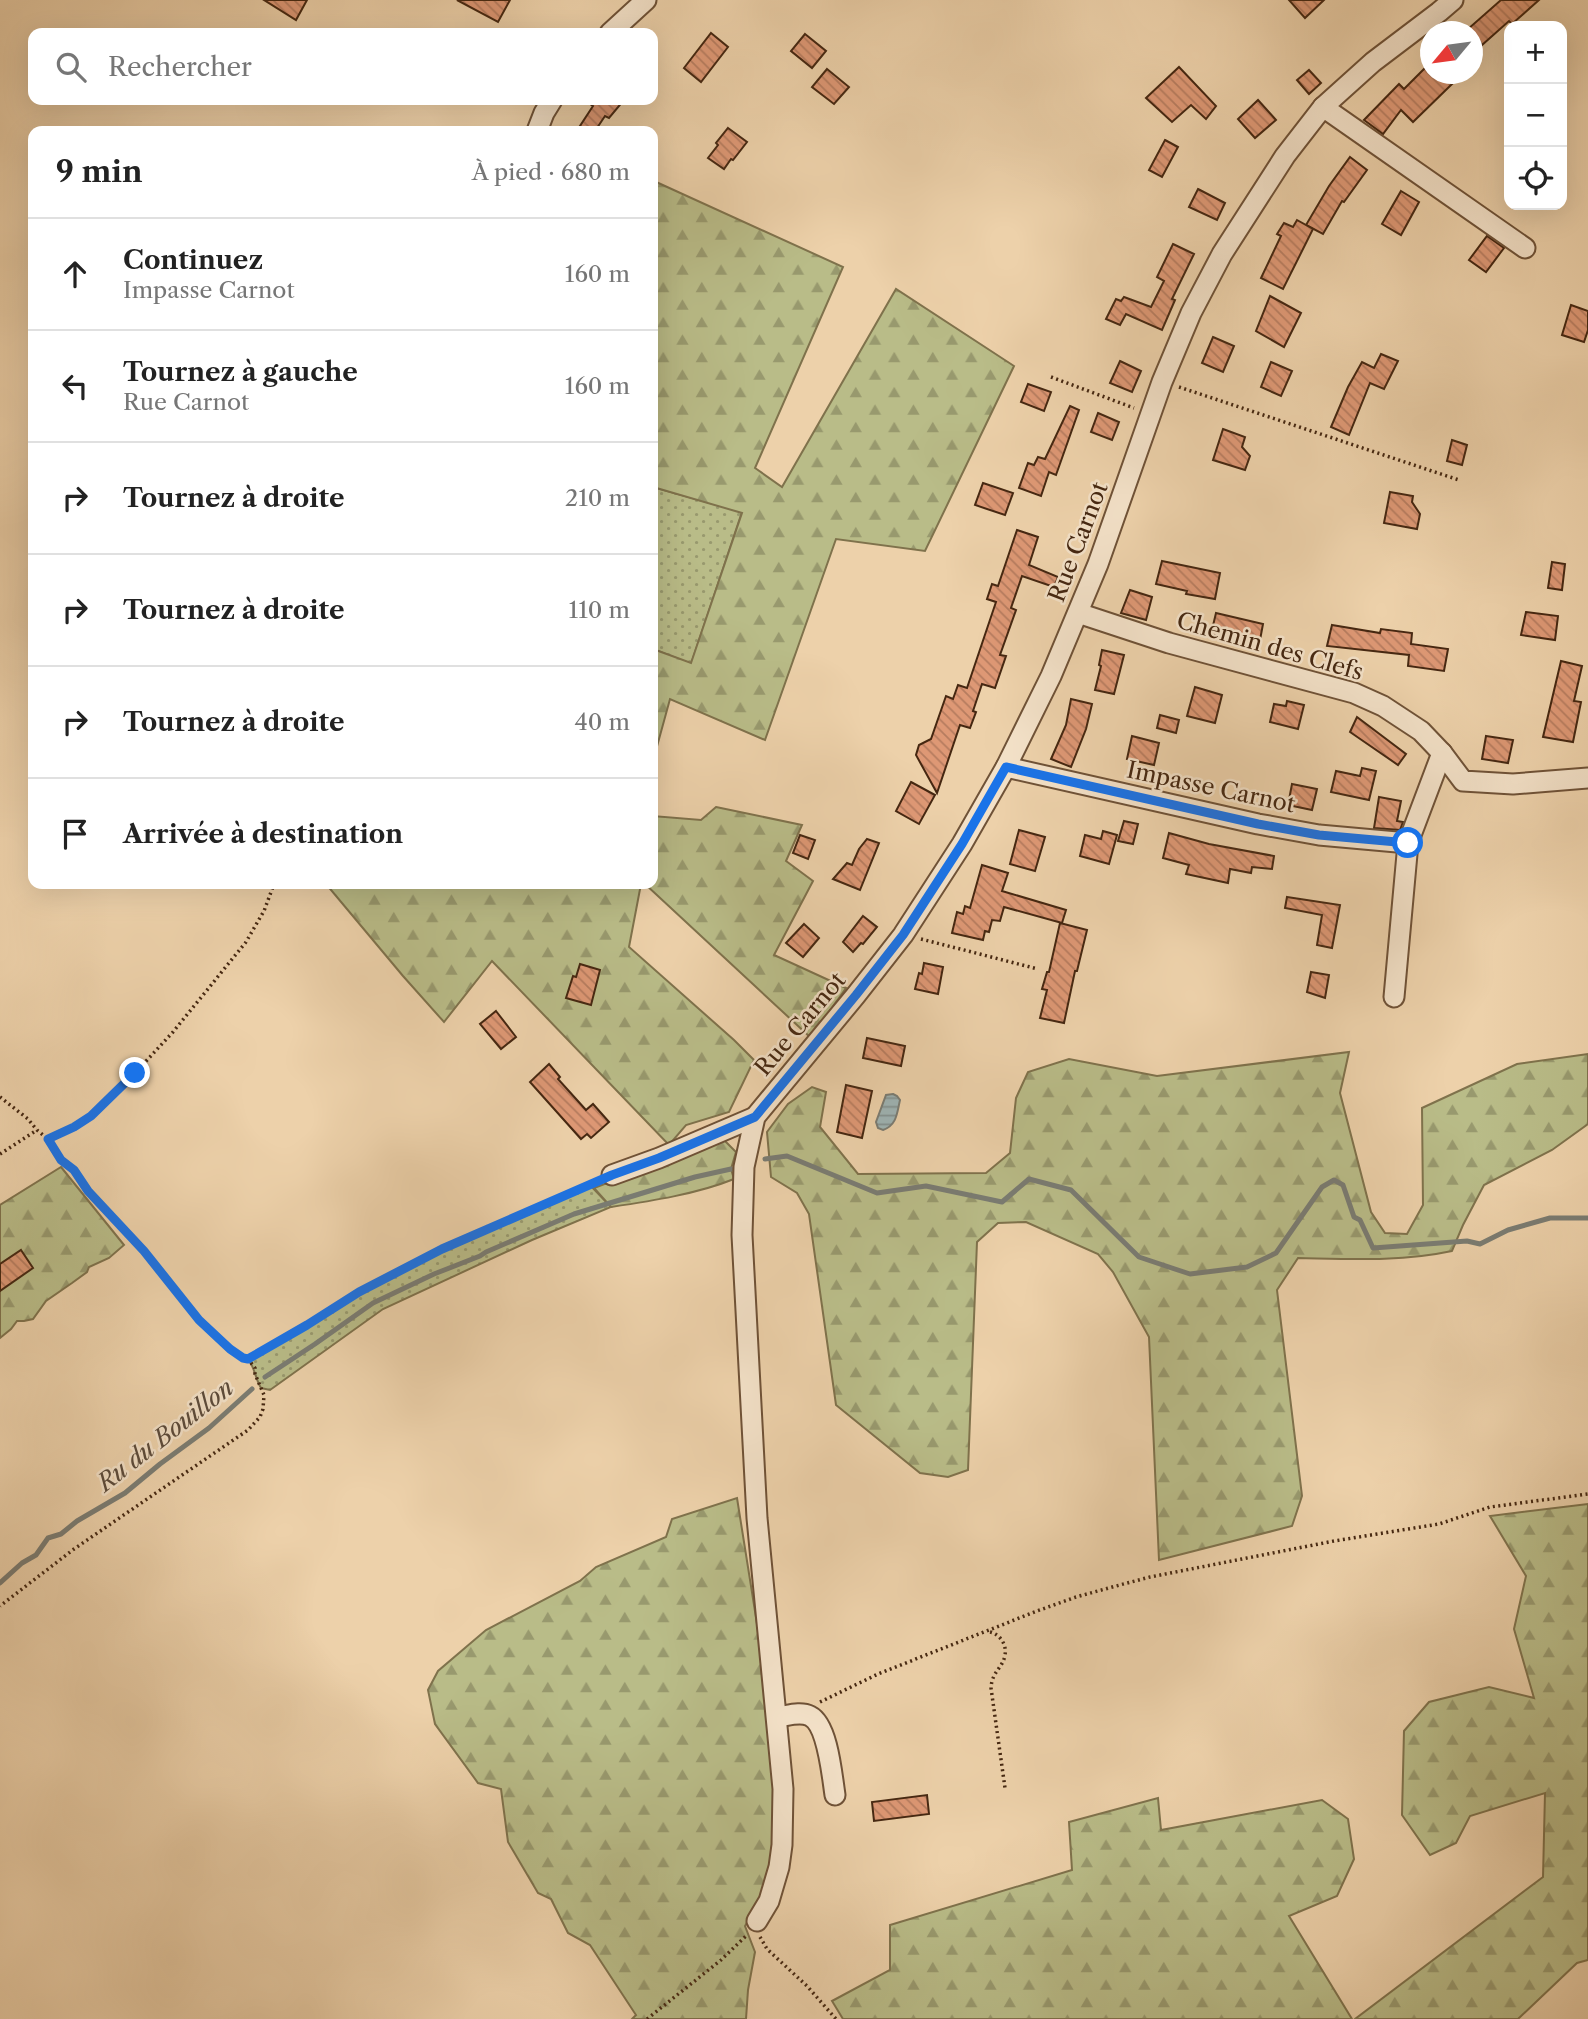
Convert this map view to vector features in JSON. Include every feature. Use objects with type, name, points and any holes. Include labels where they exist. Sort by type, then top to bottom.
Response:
[{"type":"street","points":[[615,28],[646,0]]},
{"type":"street","name":"Rue Carnot","points":[[755,1117],[903,935],[962,844],[1006,767],[1051,676],[1098,564],[1162,382],[1191,313],[1222,254],[1285,156],[1323,107],[1373,62],[1452,0]]},
{"type":"street","points":[[539,126],[549,105]]},
{"type":"street","points":[[1323,107],[1525,248]]},
{"type":"street","name":"Chemin des Clefs","points":[[1077,613],[1169,643],[1354,693],[1383,706],[1420,731],[1442,753],[1463,781],[1513,783],[1588,778]]},
{"type":"street","points":[[1394,997],[1408,843],[1442,753]]},
{"type":"street","name":"Impasse Carnot","points":[[1006,767],[1258,824],[1319,835],[1408,843]]},
{"type":"street","points":[[612,1175],[755,1117]]},
{"type":"street","points":[[755,1117],[744,1167],[741,1235],[757,1518],[783,1780],[782,1845],[774,1887],[758,1922]]},
{"type":"street","points":[[777,1717],[800,1714],[813,1718],[821,1728],[835,1795]]},
{"type":"path","points":[[1051,377],[1152,414]]},
{"type":"path","points":[[1162,382],[1459,480]]},
{"type":"path","points":[[48,1139],[91,1116],[124,1085],[190,1013],[246,943],[264,911],[272,889]]},
{"type":"path","points":[[903,935],[1038,969]]},
{"type":"path","points":[[0,1097],[48,1139],[61,1160],[74,1170],[88,1191],[144,1251],[199,1320],[230,1349],[248,1359],[255,1368],[264,1395],[260,1417],[248,1430],[74,1549],[0,1606]]},
{"type":"path","points":[[0,1154],[37,1130]]},
{"type":"path","points":[[248,1359],[359,1292],[442,1249],[612,1175]]},
{"type":"path","points":[[800,1714],[867,1679],[1076,1597],[1150,1577],[1334,1541],[1439,1524],[1490,1507],[1588,1494]]},
{"type":"path","points":[[988,1632],[996,1633],[1000,1637],[1005,1653],[991,1679],[1005,1788]]},
{"type":"path","points":[[647,2019],[721,1959],[758,1922]]},
{"type":"path","points":[[758,1922],[758,1932],[767,1949],[807,1986],[836,2019]]},
{"type":"green space","points":[[658,183],[843,267],[755,468],[782,487],[896,289],[1014,366],[925,551],[836,539],[765,740],[670,699],[658,743],[658,651],[691,663],[742,513],[658,488]]},
{"type":"green space","points":[[658,488],[742,512],[691,664],[658,651]]},
{"type":"green space","points":[[716,807],[802,825],[786,861],[813,881],[774,955],[846,988],[811,1038],[650,889],[658,889],[658,816],[701,820]]},
{"type":"green space","points":[[330,889],[640,889],[629,947],[754,1060],[729,1112],[686,1125],[669,1145],[492,961],[444,1022]]},
{"type":"green space","points":[[1349,1052],[1340,1093],[1371,1212],[1385,1233],[1407,1234],[1423,1205],[1422,1108],[1517,1064],[1588,1054],[1588,1124],[1552,1150],[1484,1185],[1452,1251],[1394,1258],[1298,1258],[1277,1290],[1302,1496],[1292,1526],[1159,1560],[1149,1337],[1113,1272],[1098,1254],[1026,1222],[998,1223],[977,1242],[968,1470],[948,1477],[920,1473],[836,1405],[809,1214],[797,1193],[771,1177],[767,1132],[788,1104],[812,1087],[826,1092],[820,1127],[858,1174],[986,1173],[1010,1153],[1016,1098],[1028,1072],[1069,1059],[1157,1076]]},
{"type":"green space","points":[[723,1139],[736,1152],[731,1169],[734,1179],[689,1193],[611,1207],[594,1188]]},
{"type":"green space","points":[[61,1167],[124,1245],[109,1258],[89,1267],[87,1272],[46,1301],[33,1319],[17,1321],[0,1338],[0,1205]]},
{"type":"green space","points":[[589,1184],[611,1207],[532,1240],[383,1309],[270,1390],[261,1388],[248,1359],[413,1263]]},
{"type":"green space","points":[[737,1498],[768,1693],[778,1837],[766,1889],[745,1926],[755,1952],[746,2019],[632,2019],[636,2015],[590,1945],[568,1933],[551,1899],[538,1893],[508,1842],[501,1789],[478,1783],[435,1724],[428,1690],[438,1671],[486,1630],[580,1581],[596,1567],[666,1537],[672,1519]]},
{"type":"green space","points":[[1588,1504],[1588,1960],[1577,1963],[1518,2019],[1355,2019],[1543,1877],[1545,1793],[1470,1816],[1456,1843],[1430,1855],[1402,1815],[1404,1731],[1429,1702],[1489,1687],[1534,1698],[1514,1629],[1526,1576],[1490,1516]]},
{"type":"green space","points":[[1158,1798],[1161,1830],[1322,1800],[1348,1819],[1354,1859],[1337,1896],[1289,1916],[1352,2019],[843,2019],[832,2001],[890,1970],[890,1925],[1072,1870],[1069,1822]]},
{"type":"shaded area","points":[[893,1094],[900,1100],[897,1114],[894,1122],[883,1130],[878,1128],[876,1122],[886,1095]]},
{"type":"building","points":[[264,0],[307,0],[296,20]]},
{"type":"building","points":[[457,0],[510,0],[498,22]]},
{"type":"building","points":[[1289,0],[1324,0],[1305,18]]},
{"type":"building","points":[[1501,0],[1539,0],[1515,21],[1504,21],[1504,25],[1483,44],[1483,21],[1477,21]]},
{"type":"building","points":[[711,33],[728,47],[701,82],[684,68]]},
{"type":"building","points":[[805,34],[826,51],[812,68],[791,51]]},
{"type":"building","points":[[1179,67],[1216,106],[1206,119],[1191,105],[1172,122],[1146,98]]},
{"type":"building","points":[[827,69],[849,87],[834,104],[812,87]]},
{"type":"building","points":[[1309,70],[1321,83],[1309,94],[1297,80]]},
{"type":"building","points":[[1420,73],[1420,84],[1452,84],[1413,122],[1401,110],[1383,134],[1364,120],[1399,84],[1404,89]]},
{"type":"building","points":[[1258,100],[1276,120],[1255,138],[1238,119]]},
{"type":"building","points":[[620,105],[609,118],[605,116],[598,126],[580,126],[593,106]]},
{"type":"building","points":[[728,128],[747,142],[724,169],[708,158]]},
{"type":"building","points":[[1165,140],[1178,147],[1162,177],[1149,170]]},
{"type":"building","points":[[1350,157],[1367,170],[1344,202],[1342,201],[1323,234],[1306,225]]},
{"type":"building","points":[[1198,189],[1225,203],[1217,220],[1189,207]]},
{"type":"building","points":[[1401,191],[1419,202],[1401,235],[1382,224]]},
{"type":"building","points":[[1297,220],[1313,229],[1283,289],[1261,278],[1281,236],[1277,234],[1284,223],[1293,227]]},
{"type":"building","points":[[1487,236],[1504,248],[1486,272],[1469,260]]},
{"type":"building","points":[[1173,244],[1194,254],[1172,299],[1175,300],[1162,330],[1126,314],[1120,325],[1106,319],[1116,299],[1121,301],[1124,297],[1151,307],[1164,281],[1157,277]]},
{"type":"building","points":[[1270,296],[1301,313],[1284,347],[1256,331]]},
{"type":"building","points":[[1571,305],[1588,311],[1588,330],[1584,342],[1562,335]]},
{"type":"building","points":[[1213,337],[1234,346],[1223,372],[1202,363]]},
{"type":"building","points":[[1381,354],[1398,361],[1384,389],[1370,383],[1349,435],[1331,427],[1362,362],[1374,368]]},
{"type":"building","points":[[1120,361],[1141,371],[1132,392],[1110,383]]},
{"type":"building","points":[[1271,362],[1292,371],[1281,396],[1261,387]]},
{"type":"building","points":[[1028,384],[1051,392],[1044,411],[1021,402]]},
{"type":"building","points":[[1070,406],[1079,410],[1056,475],[1049,472],[1041,496],[1019,488],[1028,463],[1034,465],[1038,457],[1045,459]]},
{"type":"building","points":[[1098,413],[1119,422],[1112,440],[1091,432]]},
{"type":"building","points":[[1223,429],[1245,437],[1242,447],[1250,456],[1245,470],[1213,460]]},
{"type":"building","points":[[1452,440],[1467,445],[1462,465],[1447,461]]},
{"type":"building","points":[[983,483],[1013,493],[1005,515],[975,505]]},
{"type":"building","points":[[1390,492],[1413,496],[1412,502],[1420,514],[1417,529],[1384,523]]},
{"type":"building","points":[[1017,530],[1038,537],[1029,565],[1058,577],[1054,587],[1022,576],[1011,608],[1016,610],[1000,655],[1006,656],[995,688],[982,684],[970,728],[960,725],[937,793],[916,755],[919,745],[931,739],[946,696],[953,699],[958,685],[967,688],[996,602],[987,599],[992,584],[998,586]]},
{"type":"building","points":[[1162,561],[1220,573],[1215,599],[1186,594],[1187,591],[1156,584]]},
{"type":"building","points":[[1552,562],[1565,564],[1562,590],[1548,588]]},
{"type":"building","points":[[1130,590],[1152,597],[1146,620],[1121,613]]},
{"type":"building","points":[[1526,612],[1558,616],[1555,640],[1521,635]]},
{"type":"building","points":[[1216,613],[1263,624],[1260,640],[1247,637],[1246,643],[1211,634]]},
{"type":"building","points":[[1332,625],[1380,633],[1381,629],[1412,633],[1411,644],[1448,649],[1444,671],[1408,666],[1409,655],[1327,646]]},
{"type":"building","points":[[1102,650],[1124,655],[1114,694],[1095,690]]},
{"type":"building","points":[[1561,661],[1582,666],[1574,701],[1581,702],[1573,742],[1543,737]]},
{"type":"building","points":[[1195,687],[1222,695],[1215,723],[1187,716]]},
{"type":"building","points":[[1071,699],[1092,704],[1086,729],[1071,767],[1051,759],[1066,725]]},
{"type":"building","points":[[1287,701],[1304,705],[1298,729],[1270,722],[1274,704],[1286,706]]},
{"type":"building","points":[[1160,715],[1179,720],[1176,733],[1157,728]]},
{"type":"building","points":[[1357,717],[1406,754],[1398,765],[1350,732]]},
{"type":"building","points":[[1132,736],[1159,743],[1154,765],[1127,759]]},
{"type":"building","points":[[1486,736],[1513,740],[1508,763],[1482,759]]},
{"type":"building","points":[[1362,768],[1376,771],[1369,800],[1331,792],[1336,771],[1360,776]]},
{"type":"building","points":[[911,782],[935,795],[919,824],[896,811]]},
{"type":"building","points":[[1292,784],[1317,789],[1312,810],[1288,805]]},
{"type":"building","points":[[1379,797],[1401,801],[1397,821],[1403,822],[1400,830],[1374,828]]},
{"type":"building","points":[[1124,821],[1138,824],[1133,844],[1118,841]]},
{"type":"building","points":[[1019,830],[1045,837],[1035,871],[1010,864]]},
{"type":"building","points":[[1103,831],[1117,835],[1109,864],[1080,856],[1085,835],[1101,839]]},
{"type":"building","points":[[1169,833],[1209,844],[1274,856],[1272,869],[1252,867],[1251,873],[1230,869],[1228,883],[1186,874],[1189,865],[1163,858]]},
{"type":"building","points":[[800,835],[815,840],[808,859],[793,853]]},
{"type":"building","points":[[867,839],[879,843],[860,890],[833,879],[847,863],[852,865]]},
{"type":"building","points":[[982,865],[1008,873],[1002,891],[1066,910],[1062,923],[1004,907],[1000,921],[992,920],[989,932],[985,931],[983,940],[952,933],[957,912],[963,914],[965,906],[970,908]]},
{"type":"building","points":[[1287,897],[1340,905],[1332,948],[1317,945],[1322,915],[1285,908]]},
{"type":"building","points":[[863,916],[877,927],[853,952],[843,942]]},
{"type":"building","points":[[1060,923],[1087,930],[1064,1023],[1040,1018],[1047,990],[1042,989],[1049,972]]},
{"type":"building","points":[[804,924],[819,938],[803,957],[786,943]]},
{"type":"building","points":[[924,963],[943,967],[938,994],[915,989]]},
{"type":"building","points":[[580,964],[600,970],[591,1005],[566,998]]},
{"type":"building","points":[[1311,972],[1329,975],[1325,998],[1307,992]]},
{"type":"building","points":[[496,1011],[516,1037],[501,1049],[480,1024]]},
{"type":"building","points":[[867,1038],[905,1046],[901,1066],[863,1058]]},
{"type":"building","points":[[549,1064],[560,1077],[558,1079],[586,1110],[593,1104],[609,1122],[591,1138],[587,1134],[581,1139],[530,1082]]},
{"type":"building","points":[[846,1085],[872,1091],[862,1138],[837,1132]]},
{"type":"building","points":[[21,1250],[33,1268],[0,1291],[0,1264]]},
{"type":"building","points":[[927,1795],[929,1814],[874,1821],[872,1802]]},
{"type":"waterway","name":"Ru du Bouillon","points":[[765,1159],[787,1156],[877,1193],[926,1186],[1002,1202],[1029,1179],[1071,1190],[1139,1257],[1190,1274],[1247,1267],[1276,1253],[1322,1187],[1334,1180],[1343,1185],[1354,1217],[1360,1220],[1373,1248],[1467,1241],[1480,1244],[1508,1230],[1550,1218],[1588,1218]]},
{"type":"waterway","name":"Ru du Bouillon","points":[[265,1377],[373,1303],[434,1274],[574,1214],[695,1177],[731,1169]]},
{"type":"waterway","name":"Ru du Bouillon","points":[[0,1583],[22,1563],[36,1555],[48,1538],[61,1534],[77,1521],[125,1493],[209,1428],[252,1389]]},
{"type":"route","points":[[135,1073],[91,1116],[48,1139],[61,1160],[74,1170],[88,1191],[144,1251],[199,1320],[230,1349],[248,1359],[359,1292],[442,1249],[612,1175],[755,1117],[903,935],[962,844],[1006,767],[1258,824],[1319,835],[1408,843]]}]
